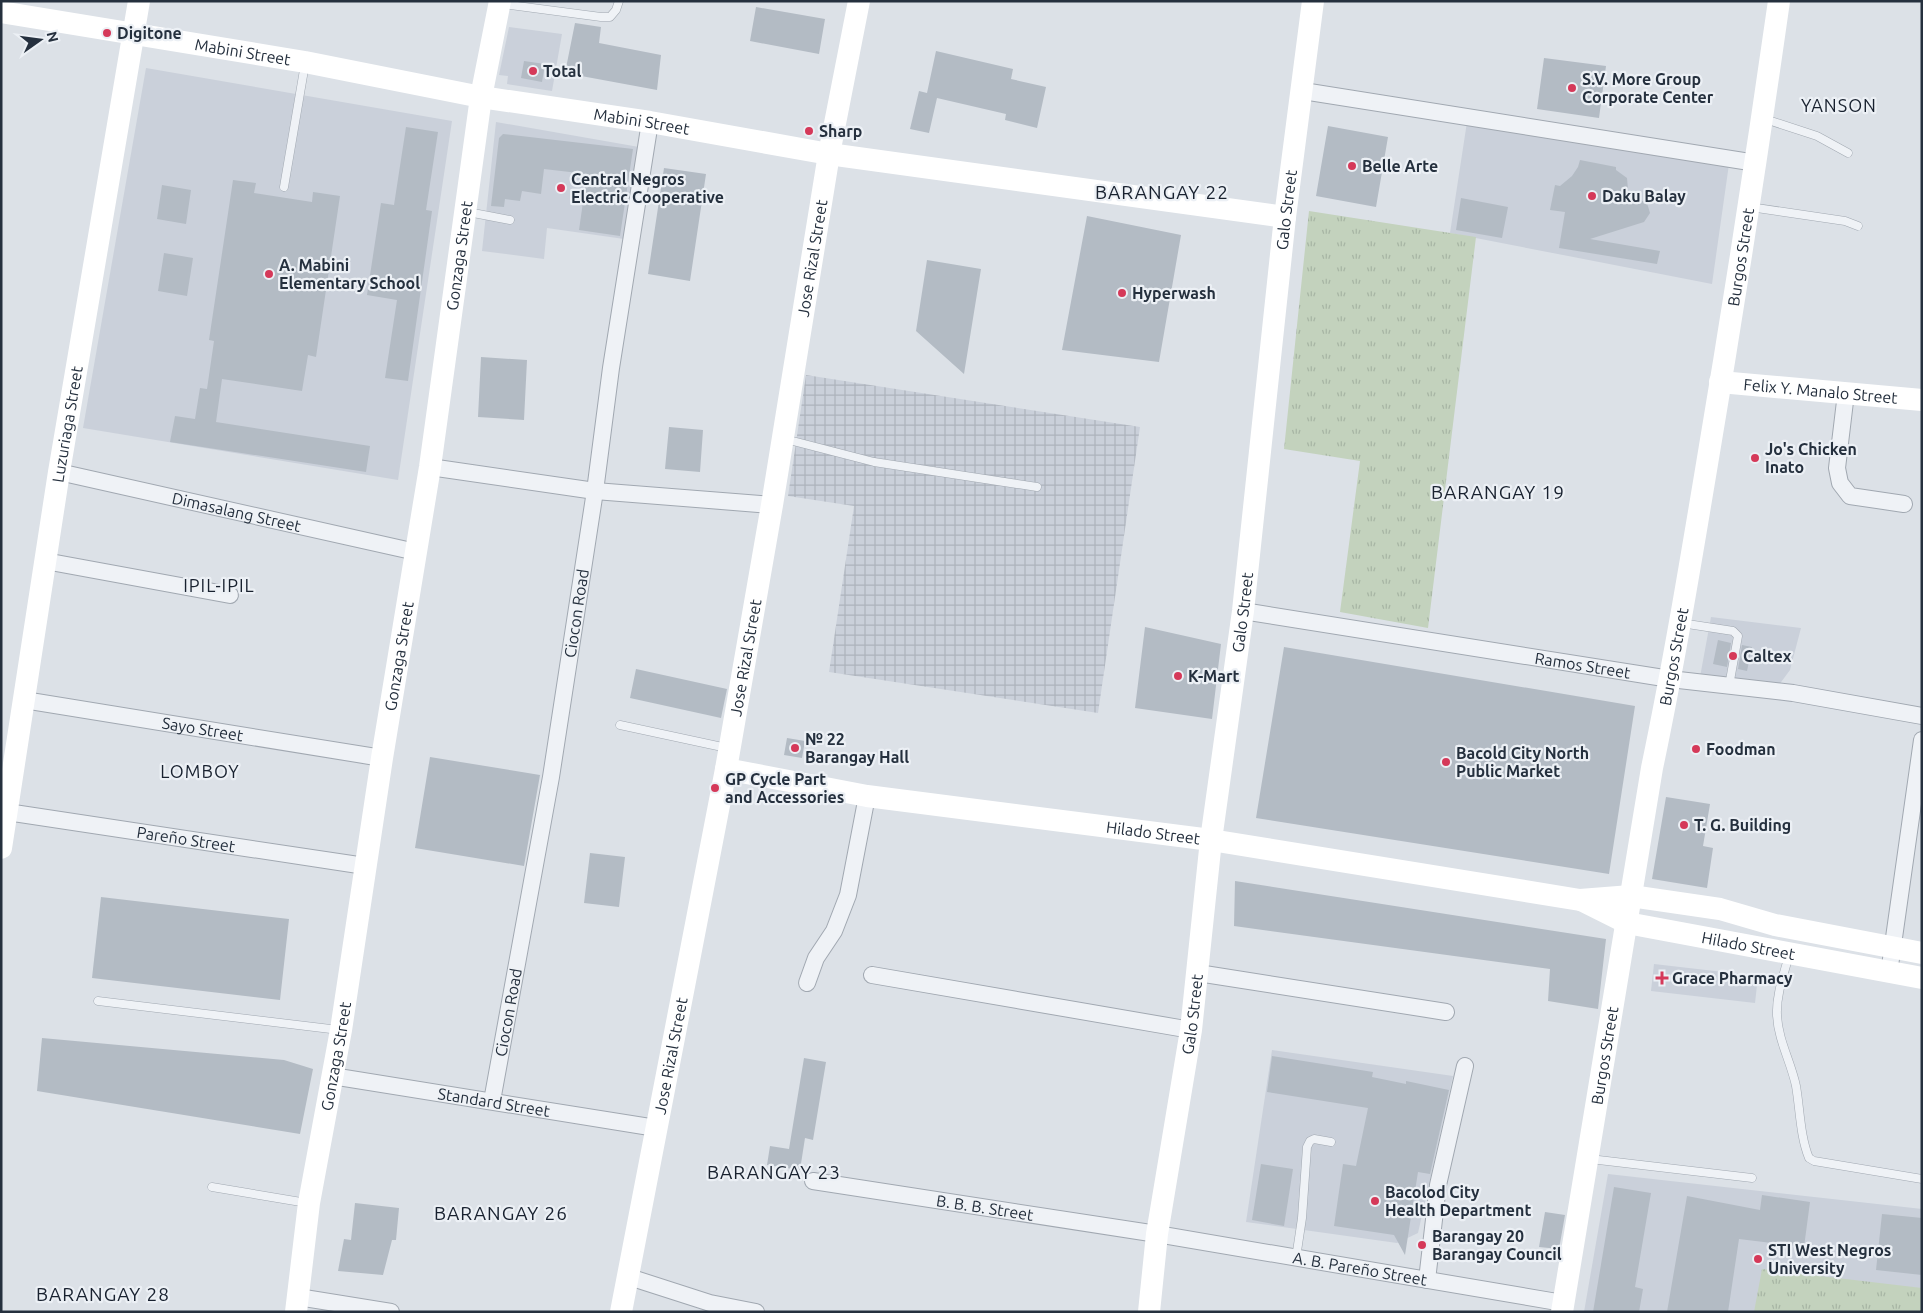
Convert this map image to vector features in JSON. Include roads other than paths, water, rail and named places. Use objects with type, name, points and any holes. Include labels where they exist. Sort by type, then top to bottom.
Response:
[{"type":"street","name":"Luzuriaga Street","points":[[1,848],[7,812],[8,756],[24,700],[59,472],[139,1]]},
{"type":"street","name":"Jose Rizal Street","points":[[621,1312],[727,759],[772,505],[829,154],[859,1]]},
{"type":"street","name":"Galo Street","points":[[1148,1312],[1157,1234],[1191,1030],[1211,840],[1243,611],[1285,217],[1303,91],[1313,1]]},
{"type":"street","name":"Burgos Street","points":[[1562,1308],[1720,382],[1763,119],[1779,1]]},
{"type":"street","name":"Gonzaga Street","points":[[297,1304],[309,1203],[341,1030],[382,758],[430,467],[481,97],[500,2]]},
{"type":"street","name":"Mabini Street","points":[[1,12],[305,62],[481,97],[650,122],[829,154],[1285,217]]},
{"type":"street","points":[[1303,91],[1756,163]]},
{"type":"street","name":"Ciocon Road","points":[[492,1101],[551,777],[595,491],[611,368],[650,122]]},
{"type":"street","name":"Felix Y. Manalo Street","points":[[1720,382],[1922,400]]},
{"type":"street","points":[[1846,393],[1837,468],[1840,483],[1850,496],[1904,504]]},
{"type":"street","points":[[430,467],[595,491],[772,505]]},
{"type":"street","name":"Dimasalang Street","points":[[59,472],[416,552]]},
{"type":"street","points":[[45,561],[230,595]]},
{"type":"street","name":"Ramos Street","points":[[1243,611],[1670,679],[1793,693],[1922,716]]},
{"type":"street","name":"Sayo Street","points":[[24,700],[382,758]]},
{"type":"street","points":[[1889,973],[1922,740]]},
{"type":"street","name":"Hilado Street","points":[[727,759],[867,796],[1211,840],[1580,900],[1631,896],[1720,909],[1775,925],[1922,952]]},
{"type":"street","points":[[807,983],[816,958],[834,931],[848,895],[867,796]]},
{"type":"street","name":"Pareño Street","points":[[7,812],[365,866]]},
{"type":"street","name":"Hilado Street","points":[[1580,900],[1627,923],[1922,978]]},
{"type":"street","points":[[1775,925],[1780,951]]},
{"type":"street","points":[[1198,973],[1446,1012]]},
{"type":"street","points":[[872,975],[1191,1030]]},
{"type":"street","points":[[1428,1280],[1438,1185],[1465,1066]]},
{"type":"street","name":"Standard Street","points":[[332,1076],[656,1128]]},
{"type":"street","name":"B. B. B. Street","points":[[813,1181],[1157,1234]]},
{"type":"street","name":"A. B. Pareño Street","points":[[1157,1234],[1428,1280],[1562,1308]]},
{"type":"street","points":[[629,1276],[710,1303],[756,1312]]},
{"type":"street","points":[[297,1304],[391,1312]]},
{"type":"lane","points":[[500,2],[601,17],[610,16],[616,10],[619,1]]},
{"type":"lane","points":[[284,187],[305,62]]},
{"type":"lane","points":[[1763,119],[1817,136],[1848,153]]},
{"type":"lane","points":[[1748,207],[1845,221],[1858,226]]},
{"type":"lane","points":[[466,212],[510,220]]},
{"type":"lane","points":[[783,438],[874,462],[1037,487]]},
{"type":"lane","points":[[1679,623],[1733,631],[1738,636],[1729,686]]},
{"type":"lane","points":[[620,725],[727,759]]},
{"type":"lane","points":[[1780,951],[1777,1016],[1780,1035],[1790,1060],[1796,1085],[1809,1158],[1814,1161],[1922,1179]]},
{"type":"lane","points":[[98,1001],[341,1030]]},
{"type":"lane","points":[[1296,1258],[1302,1218],[1307,1147],[1310,1141],[1314,1139],[1330,1142]]},
{"type":"lane","points":[[1587,1159],[1752,1178]]},
{"type":"lane","points":[[212,1187],[309,1203]]},
{"type":"place","name":"Digitone","points":[[107,33]]},
{"type":"place","name":"Total","points":[[533,71]]},
{"type":"place","name":"S.V. More Group Corporate Center","points":[[1572,88]]},
{"type":"place","name":"Sharp","points":[[809,131]]},
{"type":"place","name":"Belle Arte","points":[[1352,166]]},
{"type":"place","name":"Central Negros Electric Cooperative","points":[[561,188]]},
{"type":"place","name":"Daku Balay","points":[[1592,196]]},
{"type":"place","name":"A. Mabini Elementary School","points":[[269,274]]},
{"type":"place","name":"Hyperwash","points":[[1122,293]]},
{"type":"place","name":"Jo's Chicken Inato","points":[[1755,458]]},
{"type":"place","name":"Caltex","points":[[1733,656]]},
{"type":"place","name":"K-Mart","points":[[1178,676]]},
{"type":"place","name":"№ 22 Barangay Hall","points":[[795,748]]},
{"type":"place","name":"Foodman","points":[[1696,749]]},
{"type":"place","name":"Bacold City North Public Market","points":[[1446,762]]},
{"type":"place","name":"GP Cycle Part and Accessories","points":[[715,788]]},
{"type":"place","name":"T. G. Building","points":[[1684,825]]},
{"type":"place","name":"Grace Pharmacy","points":[[1662,978]]},
{"type":"place","name":"Bacolod City Health Department","points":[[1375,1201]]},
{"type":"place","name":"Barangay 20 Barangay Council","points":[[1422,1245]]},
{"type":"place","name":"STI West Negros University","points":[[1758,1259]]},
{"type":"district","name":"YANSON","points":[[1839,105]]},
{"type":"district","name":"BARANGAY 22","points":[[1162,192]]},
{"type":"district","name":"BARANGAY 19","points":[[1498,492]]},
{"type":"district","name":"IPIL-IPIL","points":[[219,585]]},
{"type":"district","name":"LOMBOY","points":[[200,771]]},
{"type":"district","name":"BARANGAY 23","points":[[774,1172]]},
{"type":"district","name":"BARANGAY 26","points":[[501,1213]]},
{"type":"district","name":"BARANGAY 28","points":[[103,1294]]}]
